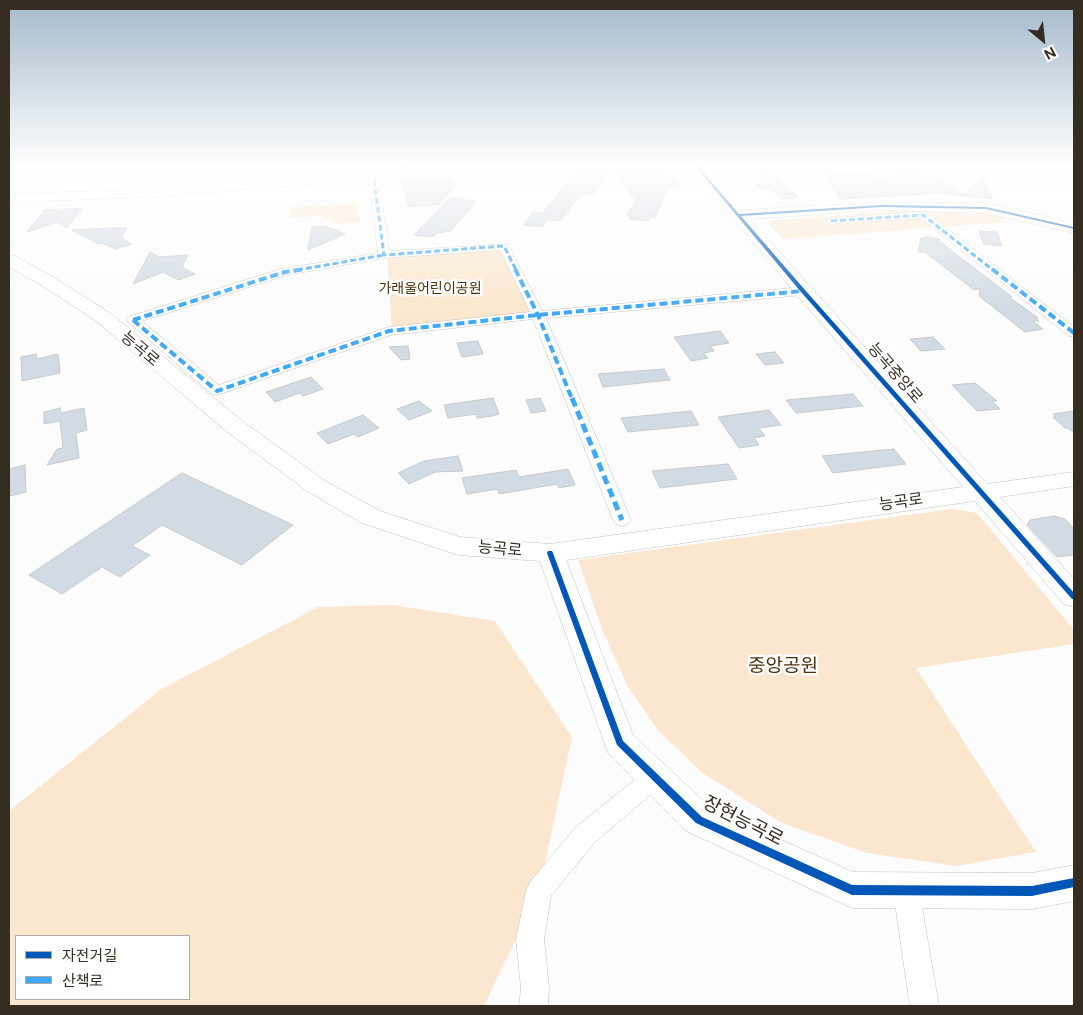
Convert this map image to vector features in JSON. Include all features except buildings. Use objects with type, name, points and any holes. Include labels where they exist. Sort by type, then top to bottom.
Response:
[{"type":"street","points":[[378,213],[384,255]]},
{"type":"street","points":[[738,215],[764,213]]},
{"type":"street","points":[[1010,213],[1074,228]]},
{"type":"street","name":"능곡중앙로","points":[[738,215],[1074,598]]},
{"type":"street","points":[[831,221],[923,215],[1074,333]]},
{"type":"street","points":[[622,520],[538,315],[504,246],[384,255],[285,272],[133,320],[217,391],[389,331],[538,315],[803,291]]},
{"type":"street","name":"능곡로","points":[[9,260],[47,281],[102,317],[233,425],[316,486],[363,512],[458,546],[550,553],[1074,479]]},
{"type":"street","name":"장현능곡로","points":[[550,553],[620,743],[698,820],[852,890],[1032,891],[1074,883]]},
{"type":"street","points":[[533,1006],[535,988],[530,940],[539,891],[585,834],[655,777]]},
{"type":"street","points":[[906,890],[925,1006]]},
{"type":"green space","points":[[289,213],[359,213],[360,222],[339,224],[321,216],[289,218]]},
{"type":"green space","points":[[861,213],[983,213],[1002,216],[1007,222],[784,239],[768,224],[774,220]]},
{"type":"green space","name":"가래울어린이공원","points":[[504,247],[534,313],[392,329],[387,257]]},
{"type":"green space","name":"중앙공원","points":[[952,509],[977,513],[1074,630],[1074,644],[916,668],[1036,852],[956,866],[867,853],[782,823],[701,772],[657,729],[628,687],[602,629],[578,560]]},
{"type":"green space","points":[[393,605],[495,621],[572,737],[539,891],[484,1006],[9,1006],[9,811],[160,690],[318,607]]},
{"type":"marked path","points":[[378,213],[384,255],[504,246],[538,315],[622,520]]},
{"type":"marked path","points":[[831,221],[923,215],[1074,333]]},
{"type":"marked path","points":[[133,320],[285,272],[384,255]]},
{"type":"marked path","points":[[133,320],[217,391],[389,331],[538,315],[803,291]]},
{"type":"cycle path","points":[[737,213],[1074,597]]},
{"type":"cycle path","points":[[738,215],[764,213]]},
{"type":"cycle path","points":[[1010,213],[1074,228]]},
{"type":"cycle path","points":[[550,553],[620,743],[699,820],[852,890],[1032,891],[1074,883]]}]
